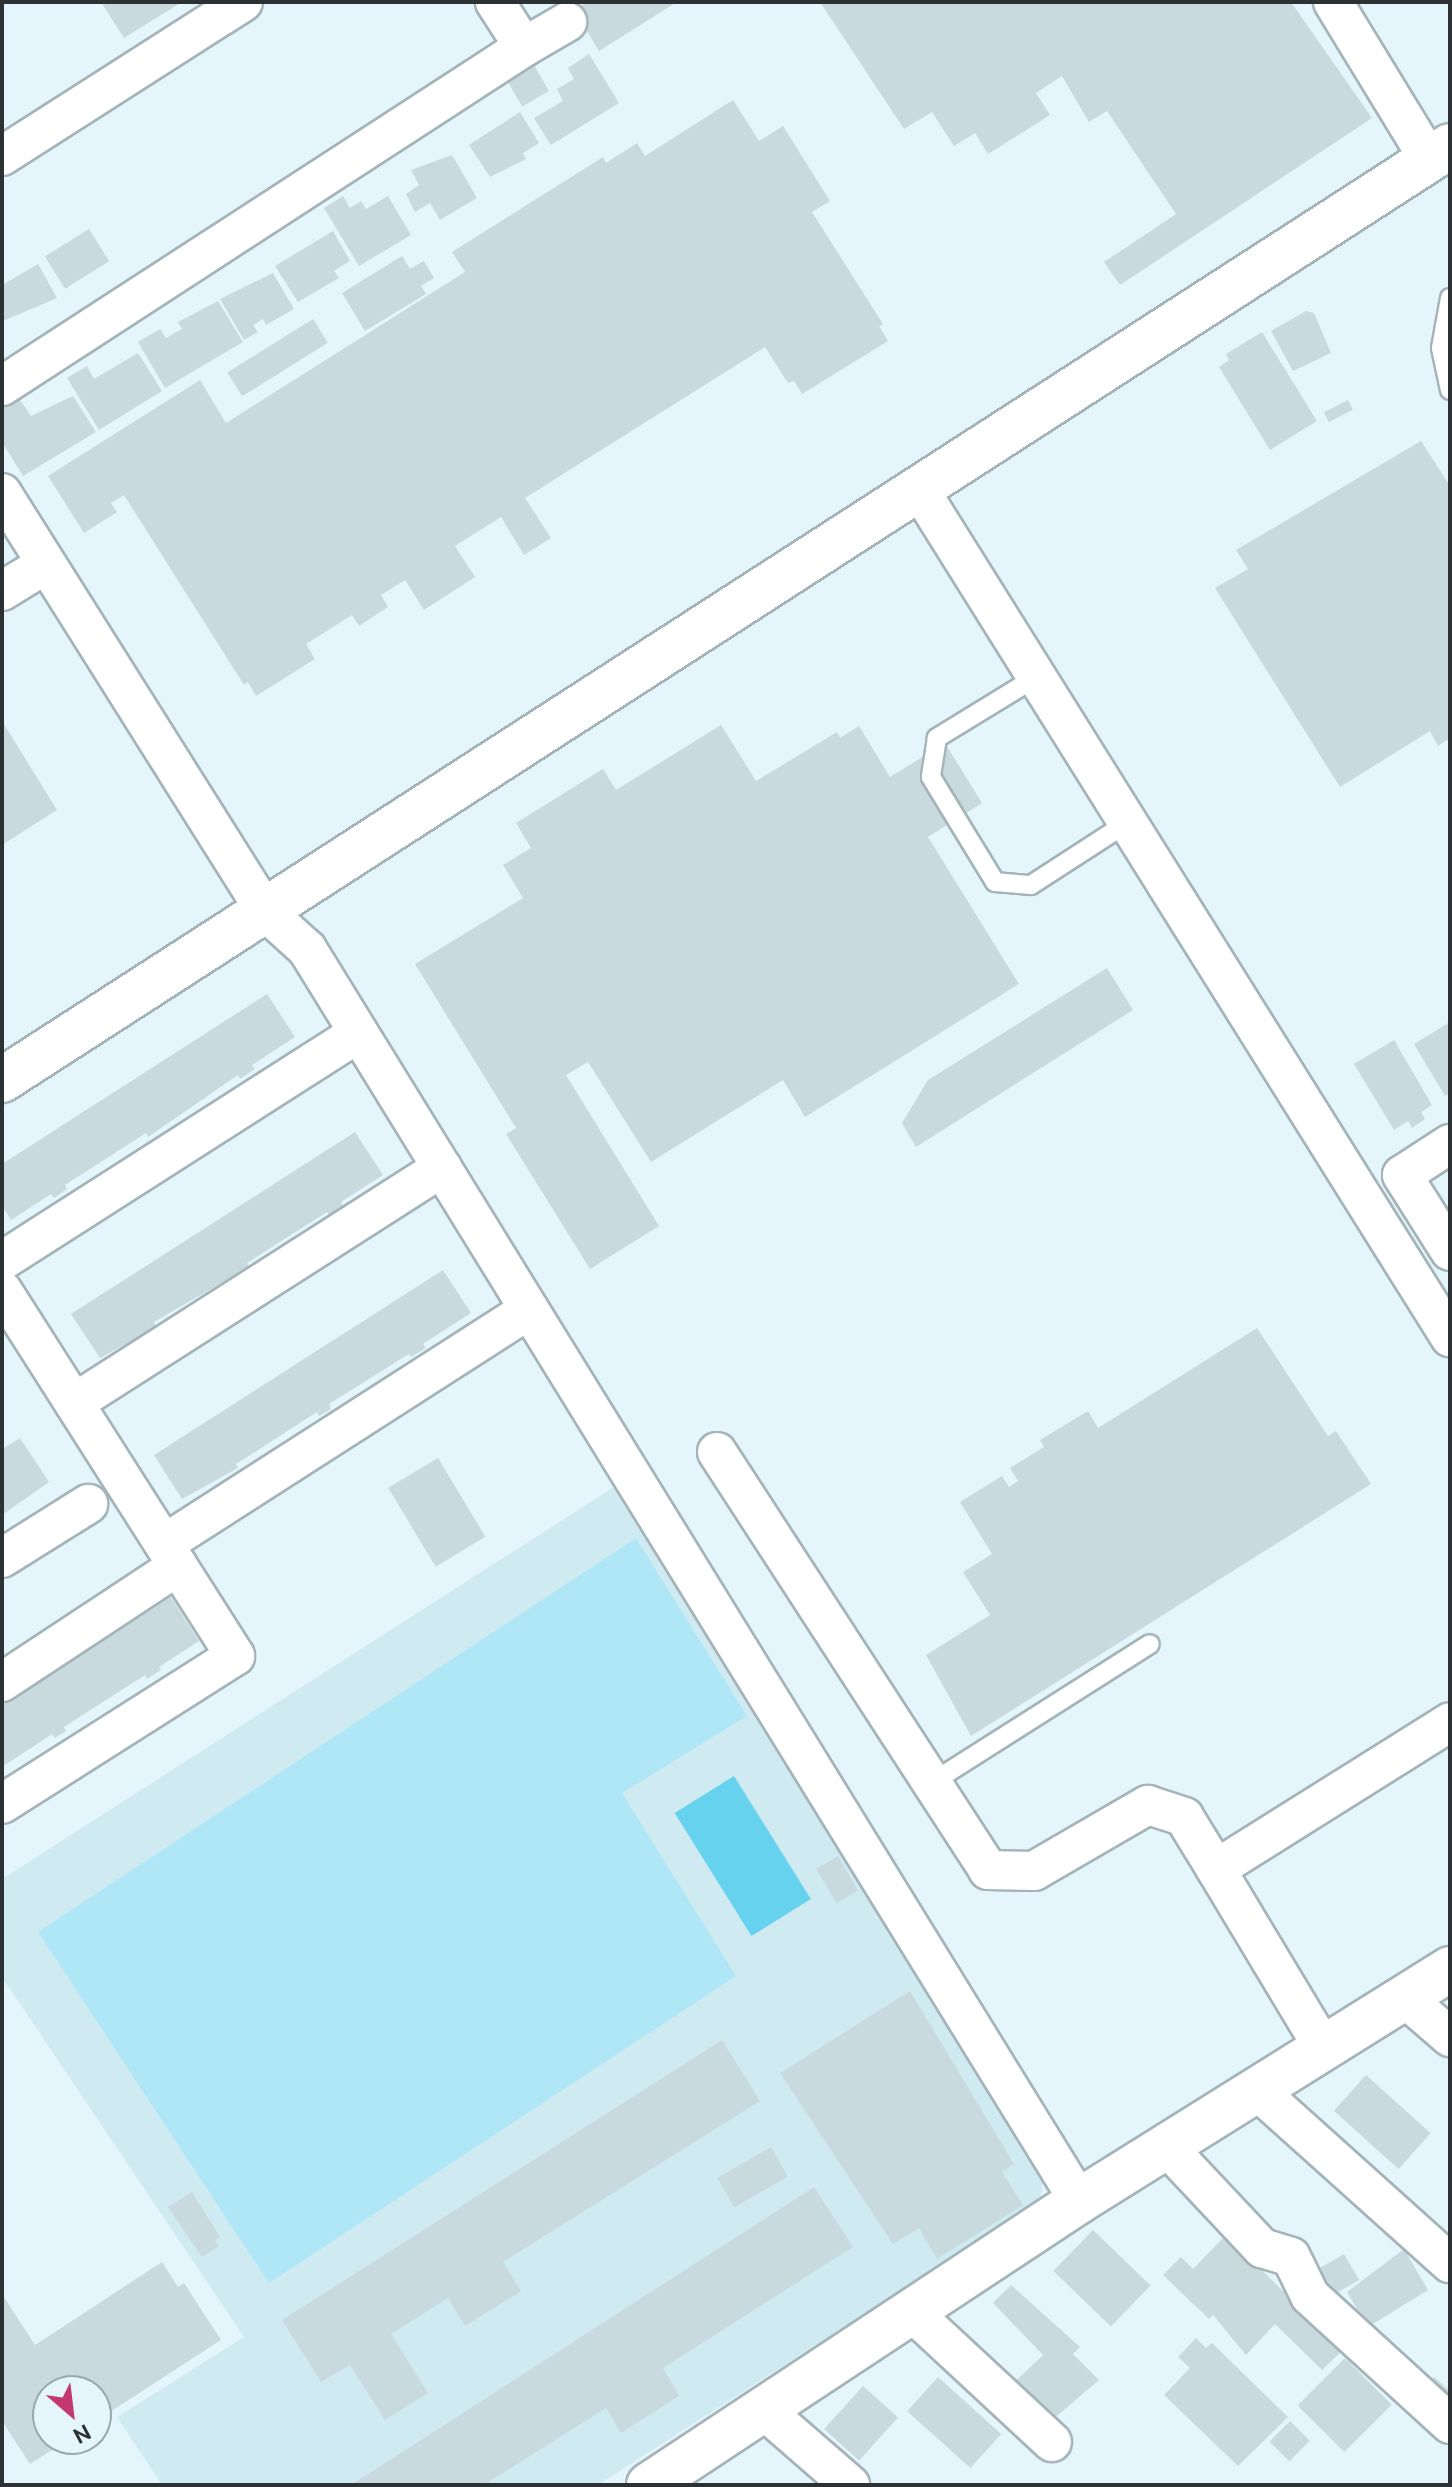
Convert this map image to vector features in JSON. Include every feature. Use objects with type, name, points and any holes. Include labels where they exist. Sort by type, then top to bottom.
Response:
[{"type":"street","points":[[495,2],[524,47]]},
{"type":"street","points":[[2,1080],[1440,152],[1333,2]]},
{"type":"street","points":[[2,156],[238,4]]},
{"type":"street","points":[[2,386],[567,22]]},
{"type":"street","points":[[919,489],[1130,821],[1450,1337]]},
{"type":"street","points":[[2,493],[266,912],[307,949],[1079,2201]]},
{"type":"street","points":[[2,591],[46,564]]},
{"type":"street","points":[[2,1261],[358,1033]]},
{"type":"street","points":[[1450,1144],[1402,1175],[1450,1251]]},
{"type":"street","points":[[74,1403],[442,1168]]},
{"type":"street","points":[[2,1290],[235,1656],[2,1804]]},
{"type":"street","points":[[2,1682],[171,1555],[529,1310]]},
{"type":"street","points":[[717,1452],[988,1870],[1034,1871],[1148,1805],[1184,1817],[1324,2049]]},
{"type":"street","points":[[2,1558],[88,1504]]},
{"type":"street","points":[[1216,1869],[1450,1722]]},
{"type":"street","points":[[649,2485],[1079,2201],[1450,1969]]},
{"type":"street","points":[[1405,1998],[1450,2037]]},
{"type":"street","points":[[1258,2091],[1450,2263]]},
{"type":"street","points":[[1167,2147],[1262,2248],[1291,2257],[1310,2296],[1450,2424]]},
{"type":"street","points":[[912,2312],[1052,2442]]},
{"type":"street","points":[[765,2411],[850,2485]]},
{"type":"lane","points":[[1450,298],[1441,348],[1450,390]]},
{"type":"lane","points":[[1038,676],[937,738],[931,777],[995,882],[1031,885],[1130,821]]},
{"type":"lane","points":[[931,1783],[1150,1644]]},
{"type":"shaded area","points":[[614,1487],[1044,2175],[1040,2201],[598,2485],[162,2485],[117,2417],[244,2337],[2,1977],[2,1879]]},
{"type":"shaded area","points":[[636,1538],[747,1716],[622,1793],[736,1976],[269,2283],[38,1932]]},
{"type":"water","points":[[734,1776],[811,1899],[751,1936],[675,1813]]},
{"type":"building","points":[[101,2],[182,2],[124,38]]},
{"type":"building","points":[[587,2],[677,2],[599,51],[574,10]]},
{"type":"building","points":[[820,2],[1291,2],[1372,118],[1120,285],[1104,262],[1176,214],[1107,111],[1089,122],[1062,76],[1036,93],[1050,115],[988,154],[975,133],[954,146],[932,112],[904,129]]},
{"type":"building","points":[[589,54],[619,103],[551,145],[534,118],[563,101],[557,89],[574,79],[568,68]]},
{"type":"building","points":[[534,65],[549,91],[522,106],[507,80]]},
{"type":"building","points":[[733,100],[759,141],[783,126],[830,201],[812,212],[883,324],[879,326],[888,341],[802,394],[794,381],[788,383],[765,347],[525,498],[551,538],[524,555],[501,517],[455,546],[475,577],[424,610],[405,580],[381,595],[388,607],[359,626],[352,615],[306,644],[315,659],[256,696],[248,682],[244,685],[124,495],[111,503],[117,512],[84,533],[48,476],[200,380],[226,423],[465,272],[452,252],[603,157],[606,163],[637,143],[645,156]]},
{"type":"building","points":[[520,112],[539,143],[523,153],[526,159],[490,177],[469,145]]},
{"type":"building","points":[[452,155],[477,198],[440,220],[430,203],[415,212],[406,194],[419,185],[411,170]]},
{"type":"building","points":[[343,196],[350,208],[361,201],[366,209],[388,196],[411,235],[359,266],[324,208]]},
{"type":"building","points":[[89,229],[109,261],[65,289],[45,257]]},
{"type":"building","points":[[333,231],[350,261],[334,271],[339,278],[298,302],[275,266]]},
{"type":"building","points":[[402,256],[410,269],[424,261],[434,278],[421,286],[426,294],[365,331],[342,293]]},
{"type":"building","points":[[38,264],[57,298],[3,321],[2,285]]},
{"type":"building","points":[[273,273],[294,309],[266,325],[263,319],[253,325],[258,332],[244,340],[220,299]]},
{"type":"building","points":[[218,301],[243,342],[165,388],[138,342],[160,329],[166,338],[182,329],[178,322]]},
{"type":"building","points":[[1306,311],[1314,313],[1331,353],[1293,371],[1271,331]]},
{"type":"building","points":[[313,319],[328,343],[242,396],[227,373]]},
{"type":"building","points":[[1262,332],[1317,421],[1270,450],[1219,367],[1229,360],[1226,354]]},
{"type":"building","points":[[138,353],[162,391],[99,430],[67,378],[87,366],[94,379]]},
{"type":"building","points":[[73,396],[96,432],[23,476],[2,442],[3,406],[18,397],[31,416]]},
{"type":"building","points":[[1348,400],[1353,410],[1329,422],[1324,412]]},
{"type":"building","points":[[1421,441],[1450,486],[1450,738],[1438,746],[1430,731],[1340,787],[1215,588],[1248,569],[1236,550]]},
{"type":"building","points":[[2,721],[57,810],[2,845]]},
{"type":"building","points":[[721,725],[756,781],[837,732],[840,738],[859,726],[890,777],[945,743],[982,803],[928,837],[1019,984],[805,1117],[783,1080],[651,1162],[588,1062],[566,1075],[659,1226],[590,1269],[506,1134],[516,1128],[415,964],[523,898],[503,865],[531,848],[516,823],[603,769],[616,790]]},
{"type":"building","points":[[1107,968],[1133,1010],[916,1147],[902,1123],[928,1080]]},
{"type":"building","points":[[267,994],[295,1037],[252,1065],[255,1069],[240,1079],[238,1075],[148,1137],[146,1133],[65,1185],[67,1189],[54,1198],[51,1194],[11,1220],[2,1206],[2,1164]]},
{"type":"building","points":[[1450,1022],[1450,1093],[1445,1096],[1414,1044]]},
{"type":"building","points":[[1394,1040],[1432,1105],[1421,1112],[1425,1119],[1412,1128],[1408,1121],[1394,1130],[1354,1064]]},
{"type":"building","points":[[355,1132],[383,1175],[341,1202],[344,1207],[329,1216],[327,1212],[247,1263],[249,1267],[154,1322],[157,1327],[100,1358],[71,1314]]},
{"type":"building","points":[[443,1270],[471,1313],[423,1344],[426,1348],[411,1357],[409,1354],[329,1404],[331,1409],[319,1416],[317,1412],[236,1464],[238,1468],[182,1499],[154,1455]]},
{"type":"building","points":[[1257,1328],[1328,1436],[1336,1431],[1371,1484],[971,1736],[926,1655],[990,1615],[963,1572],[992,1554],[960,1502],[1002,1476],[1009,1487],[1018,1481],[1010,1468],[1044,1447],[1040,1440],[1088,1411],[1098,1428]]},
{"type":"building","points":[[20,1438],[49,1482],[2,1515],[2,1449]]},
{"type":"building","points":[[438,1458],[485,1537],[436,1567],[388,1488]]},
{"type":"building","points":[[171,1597],[199,1641],[159,1667],[161,1670],[147,1679],[145,1675],[64,1727],[66,1731],[55,1738],[52,1734],[2,1767],[2,1705]]},
{"type":"building","points":[[838,1856],[858,1891],[836,1903],[816,1869]]},
{"type":"building","points":[[910,1991],[1014,2164],[1002,2172],[1023,2205],[937,2259],[919,2228],[893,2244],[780,2073]]},
{"type":"building","points":[[722,2040],[760,2101],[503,2262],[521,2291],[465,2326],[448,2298],[391,2334],[428,2393],[385,2420],[350,2365],[321,2382],[282,2320]]},
{"type":"building","points":[[1366,2075],[1431,2133],[1399,2169],[1334,2111]]},
{"type":"building","points":[[771,2147],[788,2176],[734,2207],[717,2178]]},
{"type":"building","points":[[814,2187],[853,2247],[663,2368],[679,2396],[621,2433],[606,2408],[484,2485],[351,2485]]},
{"type":"building","points":[[192,2192],[220,2237],[215,2240],[219,2246],[202,2257],[168,2207]]},
{"type":"building","points":[[1093,2230],[1151,2286],[1111,2327],[1053,2271]]},
{"type":"building","points":[[1226,2235],[1343,2350],[1322,2370],[1275,2324],[1246,2355],[1213,2315],[1209,2319],[1163,2275],[1181,2257],[1193,2269]]},
{"type":"building","points":[[1404,2249],[1428,2290],[1368,2327],[1347,2292]]},
{"type":"building","points":[[1344,2254],[1359,2280],[1328,2298],[1313,2272]]},
{"type":"building","points":[[162,2262],[178,2287],[184,2283],[221,2340],[112,2411],[112,2375],[32,2375],[32,2455],[44,2455],[30,2464],[2,2421],[2,2294],[35,2345]]},
{"type":"building","points":[[1011,2285],[1080,2347],[1073,2354],[1099,2380],[1045,2426],[1008,2388],[1043,2355],[993,2303]]},
{"type":"building","points":[[1196,2338],[1206,2348],[1212,2343],[1288,2417],[1238,2466],[1164,2395],[1190,2368],[1178,2357]]},
{"type":"building","points":[[1345,2358],[1392,2405],[1344,2452],[1298,2405]]},
{"type":"building","points":[[938,2377],[1001,2434],[970,2468],[907,2411]]},
{"type":"building","points":[[1434,2377],[1450,2391],[1450,2410],[1425,2388]]},
{"type":"building","points":[[863,2386],[898,2417],[859,2461],[824,2429]]},
{"type":"building","points":[[1290,2421],[1310,2441],[1289,2461],[1269,2442]]}]
